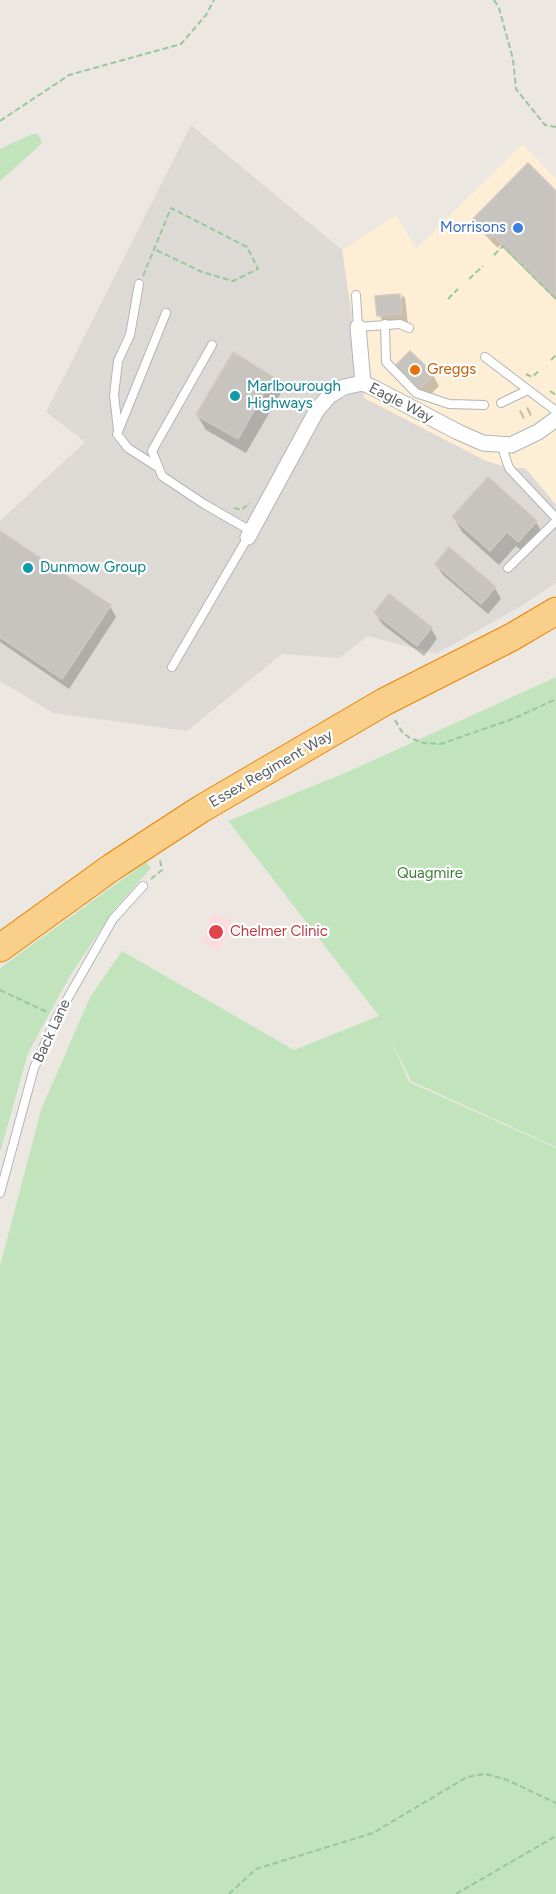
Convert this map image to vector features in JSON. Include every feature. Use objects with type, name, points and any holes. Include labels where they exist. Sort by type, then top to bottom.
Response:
[{"type":"highway","name":"Essex Regiment Way","points":[[0,948],[65,899],[156,837],[384,702],[512,638],[556,611]]},
{"type":"street","points":[[358,327],[363,383]]},
{"type":"street","name":"Eagle Way","points":[[249,534],[317,410],[328,396],[344,387],[363,383],[483,443],[511,445],[556,420]]},
{"type":"lane","points":[[139,284],[130,335],[118,361],[114,395],[117,434],[128,448],[156,466]]},
{"type":"lane","points":[[356,295],[358,327],[400,324],[409,328]]},
{"type":"lane","points":[[118,432],[166,314]]},
{"type":"lane","points":[[385,324],[386,362],[416,393],[449,404],[484,405]]},
{"type":"lane","points":[[172,667],[249,534],[162,476],[152,452],[212,345]]},
{"type":"lane","points":[[485,357],[556,411]]},
{"type":"lane","points":[[501,403],[528,390]]},
{"type":"lane","points":[[501,444],[509,468],[556,520],[508,568]]},
{"type":"lane","name":"Back Lane","points":[[0,1193],[34,1068],[57,1017],[113,919],[142,886]]},
{"type":"path","points":[[0,121],[69,75],[181,44],[206,15],[214,0]]},
{"type":"path","points":[[494,0],[499,8],[513,59],[516,89],[545,125],[556,127]]},
{"type":"path","points":[[139,284],[171,208],[247,247],[258,269],[233,281],[202,272],[154,249]]},
{"type":"path","points":[[494,255],[503,246],[556,299]]},
{"type":"path","points":[[469,279],[483,266]]},
{"type":"path","points":[[448,299],[458,290]]},
{"type":"path","points":[[551,360],[556,355]]},
{"type":"path","points":[[523,372],[532,377],[540,370]]},
{"type":"path","points":[[384,702],[402,732],[424,743],[441,744],[515,718],[556,699]]},
{"type":"path","points":[[0,990],[57,1017]]},
{"type":"path","points":[[229,1894],[256,1869],[373,1833],[467,1777],[486,1774],[505,1779],[556,1803]]},
{"type":"path","points":[[456,1894],[556,1836]]},
{"type":"shaded area","points":[[191,125],[342,250],[364,398],[486,461],[509,468],[525,468],[556,505],[556,583],[523,605],[436,654],[368,636],[339,658],[282,654],[187,731],[53,713],[0,681],[0,521],[85,442],[46,412]]},
{"type":"shaded area","points":[[523,144],[556,179],[556,505],[525,468],[509,468],[486,461],[364,398],[342,250],[396,215],[416,249]]},
{"type":"shaded area","name":"Chelmer Clinic","points":[[212,913],[232,920],[220,951],[201,943]]},
{"type":"green space","points":[[32,134],[38,134],[42,143],[0,181],[0,149]]},
{"type":"green space","name":"Quagmire","points":[[556,677],[556,1147],[411,1081],[390,1038],[409,1082],[556,1148],[556,1894],[0,1894],[0,1266],[41,1110],[90,997],[122,951],[294,1050],[379,1016],[228,821],[352,770]]},
{"type":"green space","points":[[146,862],[151,868],[113,911],[70,976],[28,1053],[0,1153],[0,968]]},
{"type":"building","name":"Morrisons","points":[[528,163],[556,191],[556,297],[493,235],[491,238],[472,220]]},
{"type":"building","points":[[400,294],[402,313],[377,316],[375,296]]},
{"type":"building","name":"Greggs","points":[[410,351],[434,374],[419,389],[395,366]]},
{"type":"building","name":"Marlbourough Highways","points":[[233,352],[273,377],[238,439],[196,415]]},
{"type":"building","points":[[488,477],[537,521],[518,542],[507,532],[490,551],[452,517]]},
{"type":"building","name":"Dunmow Group","points":[[0,531],[111,605],[62,679],[0,637]]},
{"type":"building","points":[[449,547],[496,587],[481,604],[435,564]]},
{"type":"building","points":[[389,594],[432,627],[417,646],[374,613]]},
{"type":"place","name":"Morrisons","points":[[518,228]]},
{"type":"place","name":"Greggs","points":[[415,370]]},
{"type":"place","name":"Marlbourough Highways","points":[[235,396]]},
{"type":"place","name":"Dunmow Group","points":[[28,568]]},
{"type":"place","name":"Chelmer Clinic","points":[[216,932]]}]
